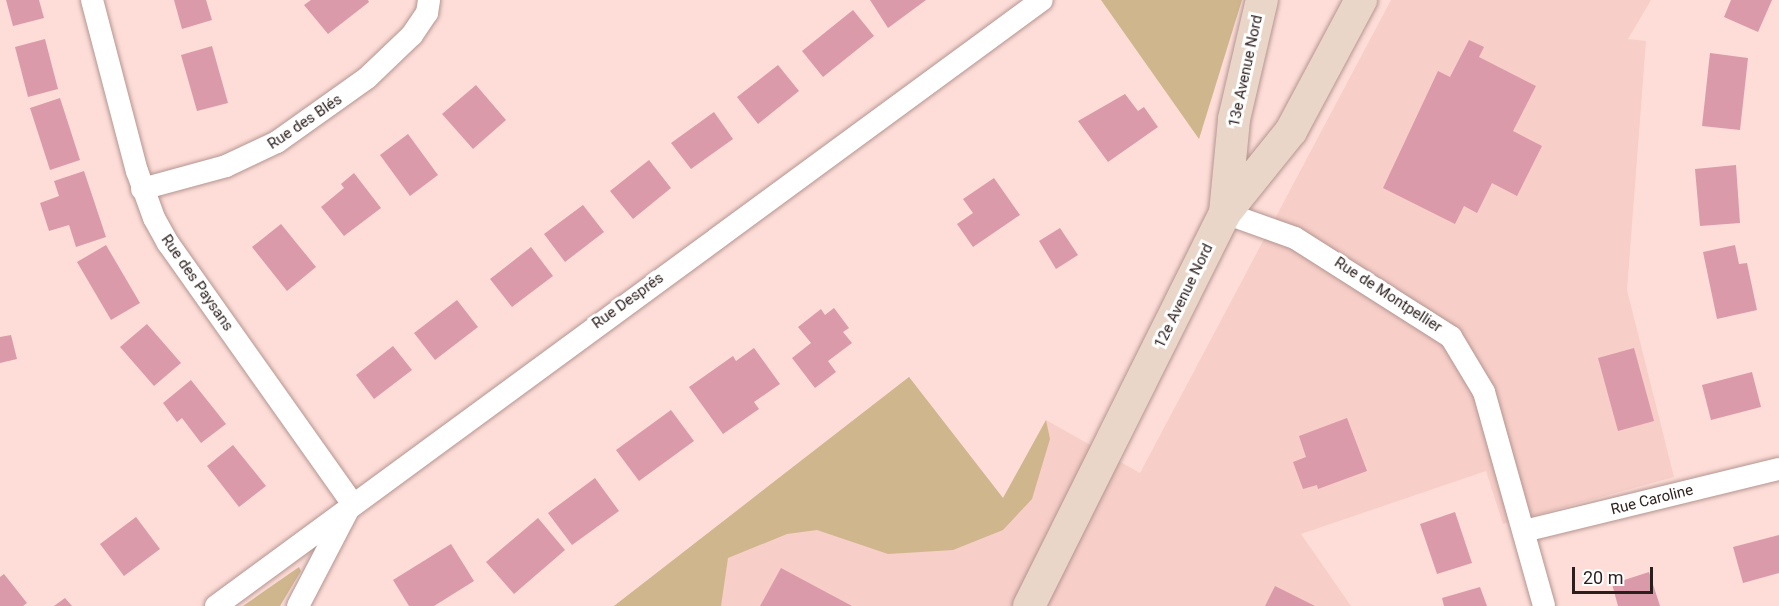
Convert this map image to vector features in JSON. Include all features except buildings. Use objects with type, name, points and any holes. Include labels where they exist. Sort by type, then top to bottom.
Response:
[{"type":"main road","name":"13e Avenue Nord","points":[[1226,213],[1234,119],[1262,0]]},
{"type":"main road","name":"12e Avenue Nord","points":[[1029,606],[1226,213],[1291,131],[1361,0]]},
{"type":"street","name":"Rue des Paysans","points":[[92,0],[142,189],[168,243],[352,503]]},
{"type":"street","name":"Rue des Blés","points":[[142,189],[226,166],[277,142],[367,78],[412,35],[427,13],[429,0]]},
{"type":"street","name":"Rue Després","points":[[216,606],[352,503],[1042,0]]},
{"type":"street","name":"Rue de Montpellier","points":[[1226,213],[1295,238],[1450,337],[1484,392],[1544,606]]},
{"type":"street","name":"Rue Caroline","points":[[1524,531],[1779,469]]},
{"type":"street","points":[[298,606],[352,503]]},
{"type":"shaded area","points":[[1101,0],[1242,0],[1199,139]]},
{"type":"shaded area","points":[[1391,0],[1651,0],[1628,39],[1646,41],[1627,290],[1674,477],[1503,524],[1486,471],[1301,534],[1351,606],[614,606],[909,377],[1003,498],[1046,420],[1140,473]]},
{"type":"shaded area","points":[[909,377],[1003,498],[1046,420],[1050,439],[1032,499],[1003,530],[953,550],[888,554],[817,530],[787,534],[728,558],[721,606],[614,606]]},
{"type":"shaded area","points":[[299,567],[301,571],[280,606],[243,606]]}]
